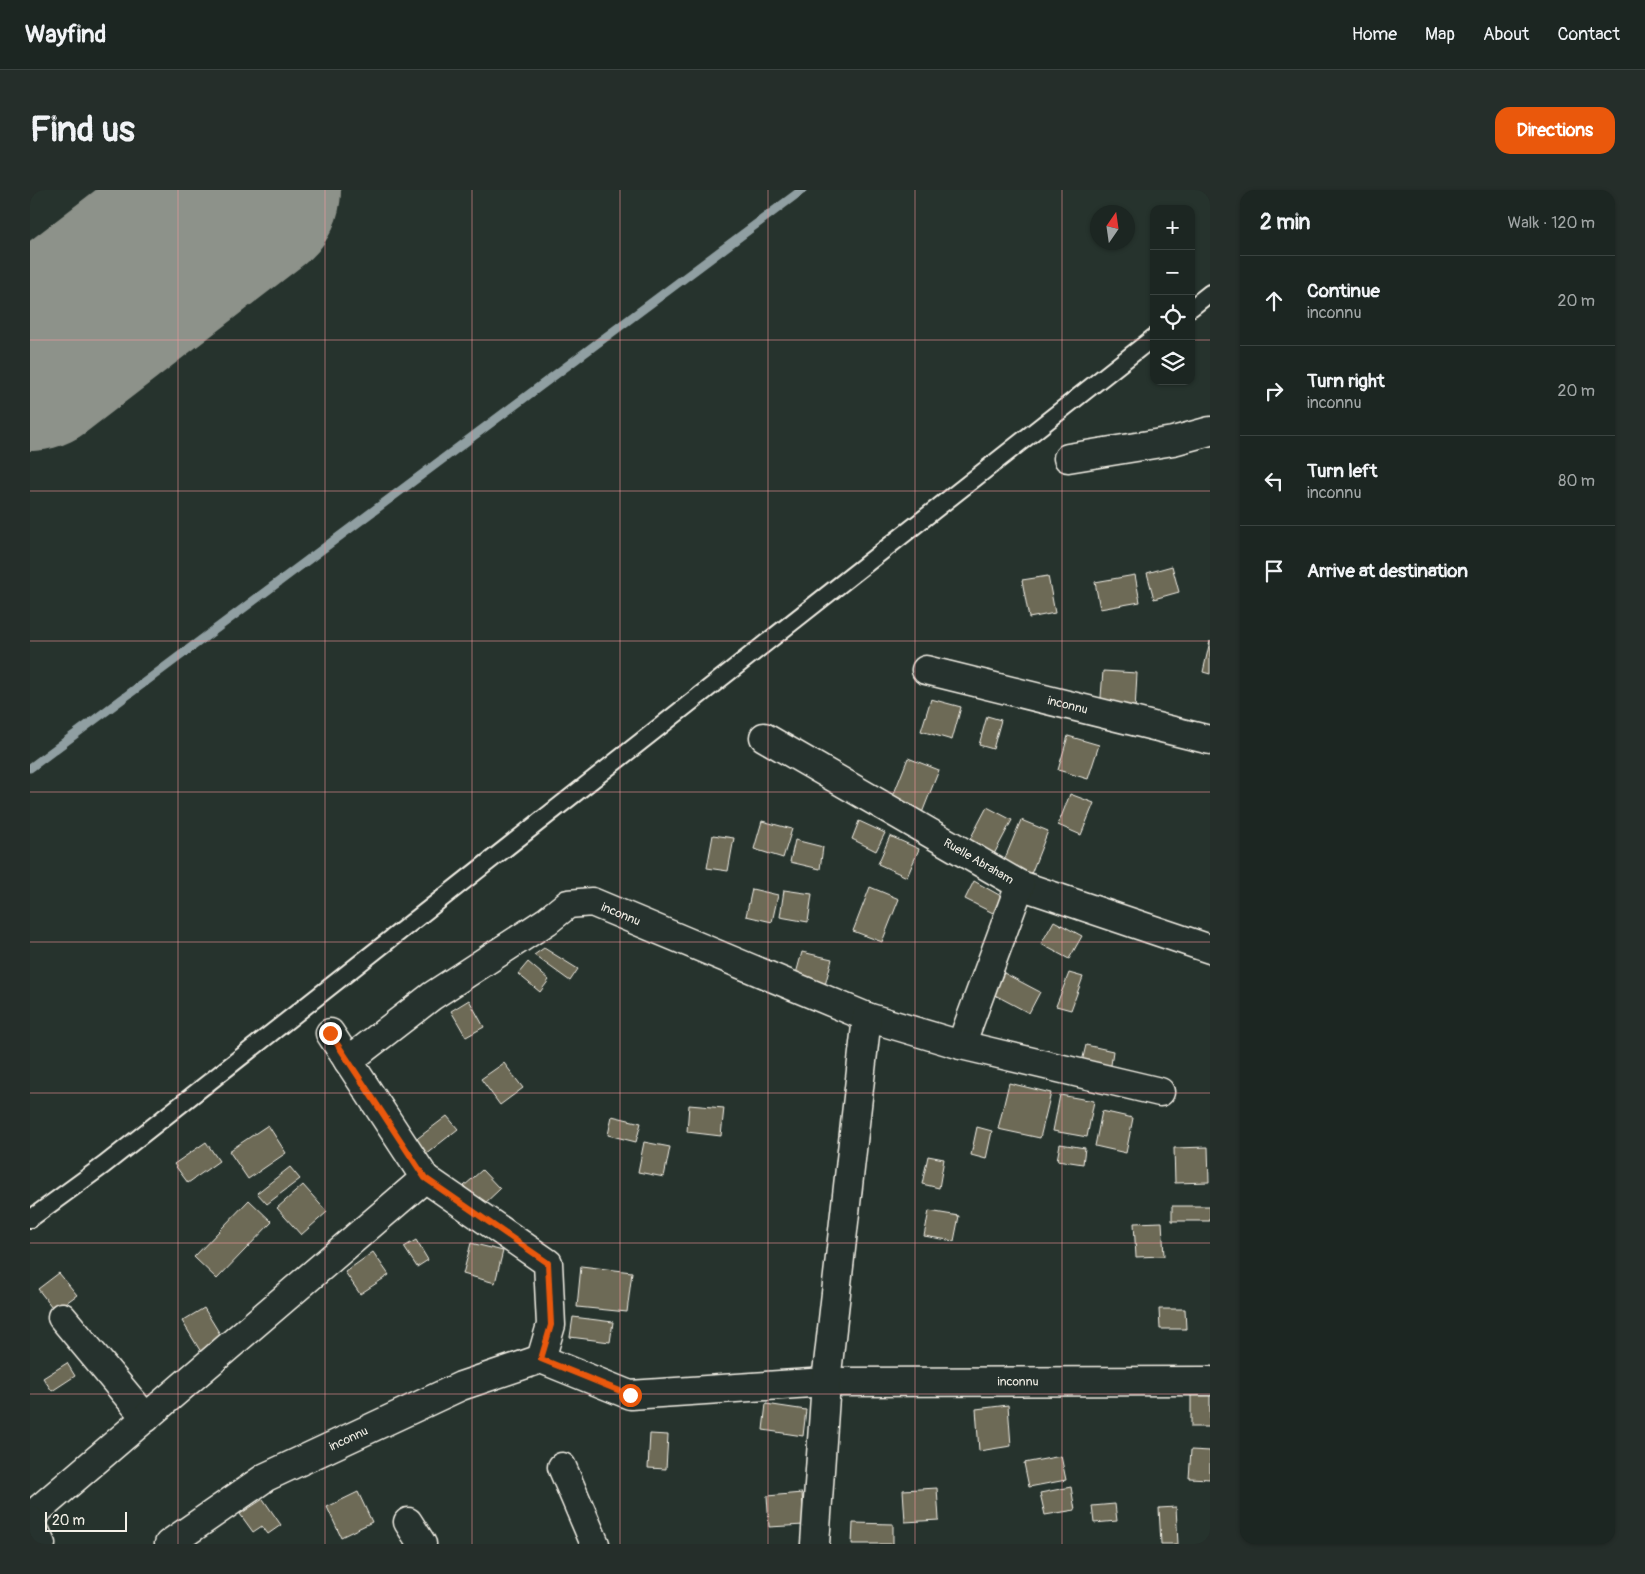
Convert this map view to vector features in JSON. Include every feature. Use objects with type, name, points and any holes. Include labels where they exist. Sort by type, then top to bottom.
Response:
[{"type":"street","points":[[1068,458],[1173,441],[1210,431]]},
{"type":"street","name":"inconnu","points":[[926,670],[1210,740]]},
{"type":"street","name":"Ruelle Abraham","points":[[764,737],[1020,885],[1210,949]]},
{"type":"street","points":[[961,1045],[1020,885]]},
{"type":"street","name":"inconnu","points":[[348,1061],[432,996],[547,922],[568,904],[592,902],[867,1017],[961,1045],[1160,1092]]},
{"type":"street","points":[[815,1544],[826,1382],[867,1017]]},
{"type":"street","points":[[330,1033],[425,1178],[548,1263],[551,1325],[541,1359]]},
{"type":"street","points":[[41,1544],[30,1519],[425,1178]]},
{"type":"street","points":[[62,1317],[146,1418]]},
{"type":"street","name":"inconnu","points":[[169,1544],[266,1478],[460,1386],[541,1359],[630,1395],[826,1382],[1210,1381]]},
{"type":"street","points":[[562,1467],[595,1544]]},
{"type":"lane","points":[[1195,305],[1210,293]]},
{"type":"lane","points":[[30,1219],[112,1159],[1151,340]]},
{"type":"building","points":[[1172,566],[1179,592],[1154,599],[1147,573]]},
{"type":"building","points":[[1135,575],[1140,602],[1100,609],[1095,582]]},
{"type":"building","points":[[1048,576],[1055,613],[1029,618],[1022,580]]},
{"type":"building","points":[[1210,641],[1210,674],[1203,672]]},
{"type":"building","points":[[1103,671],[1137,673],[1135,711],[1100,710]]},
{"type":"building","points":[[931,699],[961,707],[952,740],[921,731]]},
{"type":"building","points":[[987,716],[1001,720],[993,749],[979,745]]},
{"type":"building","points":[[1068,736],[1099,745],[1088,779],[1058,770]]},
{"type":"building","points":[[908,758],[939,770],[922,813],[891,801]]},
{"type":"building","points":[[1070,794],[1094,803],[1081,835],[1058,825]]},
{"type":"building","points":[[987,807],[1012,820],[993,856],[968,843]]},
{"type":"building","points":[[1021,820],[1048,831],[1031,874],[1003,863]]},
{"type":"building","points":[[762,821],[792,829],[783,858],[754,849]]},
{"type":"building","points":[[859,821],[885,833],[876,851],[852,839]]},
{"type":"building","points":[[713,835],[734,838],[728,871],[707,868]]},
{"type":"building","points":[[890,836],[919,849],[907,877],[878,864]]},
{"type":"building","points":[[795,840],[823,847],[820,869],[790,862]]},
{"type":"building","points":[[974,881],[1001,896],[993,913],[965,899]]},
{"type":"building","points":[[870,887],[899,899],[882,942],[853,931]]},
{"type":"building","points":[[752,889],[778,895],[772,922],[746,916]]},
{"type":"building","points":[[784,890],[812,894],[808,922],[780,917]]},
{"type":"building","points":[[1054,921],[1082,936],[1069,959],[1041,944]]},
{"type":"building","points":[[544,948],[578,969],[570,981],[534,955]]},
{"type":"building","points":[[802,952],[832,959],[824,989],[794,981]]},
{"type":"building","points":[[528,962],[549,980],[540,992],[518,974]]},
{"type":"building","points":[[1004,973],[1040,992],[1029,1013],[993,994]]},
{"type":"building","points":[[1069,973],[1083,977],[1071,1010],[1056,1006]]},
{"type":"building","points":[[469,1000],[484,1027],[466,1037],[451,1011]]},
{"type":"building","points":[[1086,1045],[1113,1051],[1110,1072],[1081,1066]]},
{"type":"building","points":[[504,1063],[523,1088],[500,1105],[481,1079]]},
{"type":"building","points":[[1009,1083],[1051,1093],[1040,1138],[998,1129]]},
{"type":"building","points":[[1060,1095],[1094,1101],[1087,1137],[1053,1131]]},
{"type":"building","points":[[689,1105],[724,1108],[721,1136],[687,1132]]},
{"type":"building","points":[[1102,1111],[1133,1118],[1126,1153],[1095,1146]]},
{"type":"building","points":[[447,1116],[458,1129],[425,1155],[414,1141]]},
{"type":"building","points":[[612,1116],[641,1123],[636,1142],[608,1135]]},
{"type":"building","points":[[268,1125],[286,1153],[248,1179],[229,1151]]},
{"type":"building","points":[[977,1127],[992,1131],[986,1159],[971,1155]]},
{"type":"building","points":[[206,1142],[219,1161],[188,1183],[174,1164]]},
{"type":"building","points":[[644,1142],[670,1147],[664,1177],[638,1172]]},
{"type":"building","points":[[1060,1144],[1085,1148],[1083,1164],[1057,1160]]},
{"type":"building","points":[[1208,1147],[1209,1182],[1175,1183],[1174,1148]]},
{"type":"building","points":[[928,1156],[944,1159],[939,1188],[922,1184]]},
{"type":"building","points":[[290,1167],[300,1179],[267,1204],[257,1193]]},
{"type":"building","points":[[482,1170],[500,1189],[482,1206],[464,1186]]},
{"type":"building","points":[[303,1185],[327,1212],[301,1235],[277,1208]]},
{"type":"building","points":[[249,1200],[272,1222],[217,1279],[194,1257]]},
{"type":"building","points":[[1172,1206],[1210,1206],[1210,1221],[1172,1221]]},
{"type":"building","points":[[929,1211],[959,1216],[954,1241],[924,1236]]},
{"type":"building","points":[[1162,1222],[1164,1256],[1136,1257],[1134,1223]]},
{"type":"building","points":[[416,1240],[428,1260],[417,1267],[404,1247]]},
{"type":"building","points":[[471,1243],[503,1251],[495,1283],[463,1274]]},
{"type":"building","points":[[373,1252],[389,1275],[360,1294],[345,1272]]},
{"type":"building","points":[[581,1266],[632,1272],[627,1312],[577,1307]]},
{"type":"building","points":[[59,1273],[77,1295],[55,1311],[38,1289]]},
{"type":"building","points":[[204,1308],[223,1339],[201,1352],[182,1321]]},
{"type":"building","points":[[1159,1309],[1185,1309],[1186,1329],[1160,1329]]},
{"type":"building","points":[[573,1317],[613,1322],[610,1342],[570,1337]]},
{"type":"building","points":[[67,1363],[75,1376],[52,1391],[43,1378]]},
{"type":"building","points":[[1191,1395],[1210,1395],[1210,1427],[1191,1427]]},
{"type":"building","points":[[766,1404],[806,1410],[803,1436],[763,1430]]},
{"type":"building","points":[[1008,1405],[1011,1446],[979,1451],[976,1409]]},
{"type":"building","points":[[650,1434],[668,1435],[666,1469],[648,1468]]},
{"type":"building","points":[[1191,1450],[1210,1451],[1210,1479],[1189,1478]]},
{"type":"building","points":[[1061,1456],[1066,1480],[1029,1487],[1024,1463]]},
{"type":"building","points":[[1071,1487],[1075,1510],[1045,1515],[1040,1493]]},
{"type":"building","points":[[937,1488],[939,1520],[905,1522],[903,1490]]},
{"type":"building","points":[[358,1492],[372,1522],[341,1537],[327,1507]]},
{"type":"building","points":[[802,1493],[804,1525],[769,1527],[767,1496]]},
{"type":"building","points":[[263,1499],[281,1525],[268,1534],[262,1526],[253,1532],[240,1514]]},
{"type":"building","points":[[1115,1504],[1117,1521],[1094,1523],[1092,1506]]},
{"type":"building","points":[[1176,1507],[1178,1544],[1161,1544],[1159,1508]]},
{"type":"building","points":[[853,1523],[893,1524],[893,1544],[852,1544]]},
{"type":"waterway","points":[[30,768],[802,190]]},
{"type":"taxiway","points":[[127,283],[149,248],[159,219],[155,190]]},
{"type":"runway","points":[[30,358],[248,190]]},
{"type":"route","points":[[330,1033],[425,1178],[548,1263],[551,1325],[541,1359],[630,1395]]}]
